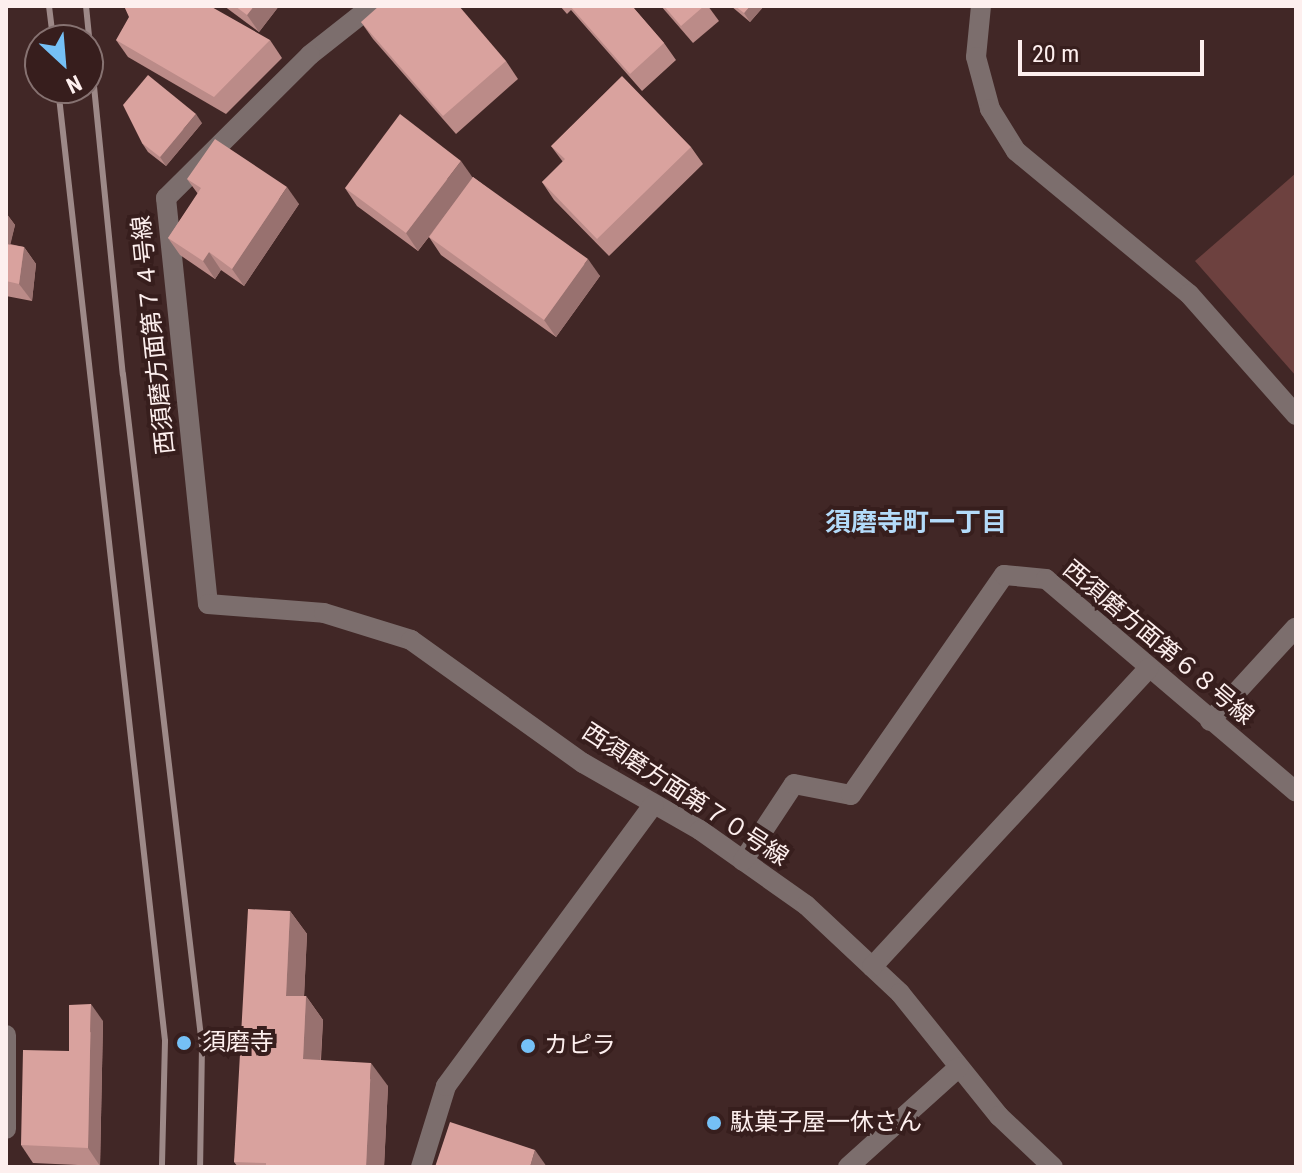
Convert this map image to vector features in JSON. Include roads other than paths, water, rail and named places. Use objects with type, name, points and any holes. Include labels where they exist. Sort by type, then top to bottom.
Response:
[{"type":"street","name":"西須磨方面第７４号線","points":[[208,604],[166,198],[310,55],[372,6]]},
{"type":"street","points":[[981,6],[976,57],[990,109],[1016,151],[1189,294],[1296,415]]},
{"type":"street","name":"西須磨方面第６８号線","points":[[743,861],[794,784],[851,795],[1004,575],[1046,579],[1296,792]]},
{"type":"street","name":"西須磨方面第７０号線","points":[[208,604],[324,613],[411,640],[583,763],[743,861],[806,905],[872,967],[999,1116],[1053,1167]]},
{"type":"street","points":[[1210,721],[1296,627]]},
{"type":"street","points":[[872,967],[1149,668]]},
{"type":"street","points":[[421,1167],[446,1086],[654,804]]},
{"type":"street","points":[[6,1035],[6,1129]]},
{"type":"street","points":[[848,1167],[959,1067]]},
{"type":"railway","points":[[49,6],[51,24]]},
{"type":"railway","points":[[86,6],[123,374],[202,1045],[200,1167]]},
{"type":"railway","points":[[60,104],[165,1041],[162,1167]]},
{"type":"place","name":"須磨寺","points":[[184,1043]]},
{"type":"place","name":"カピラ","points":[[528,1046]]},
{"type":"place","name":"駄菓子屋一休さん","points":[[714,1123]]},
{"type":"district","name":"須磨寺町一丁目","points":[[916,523]]}]
